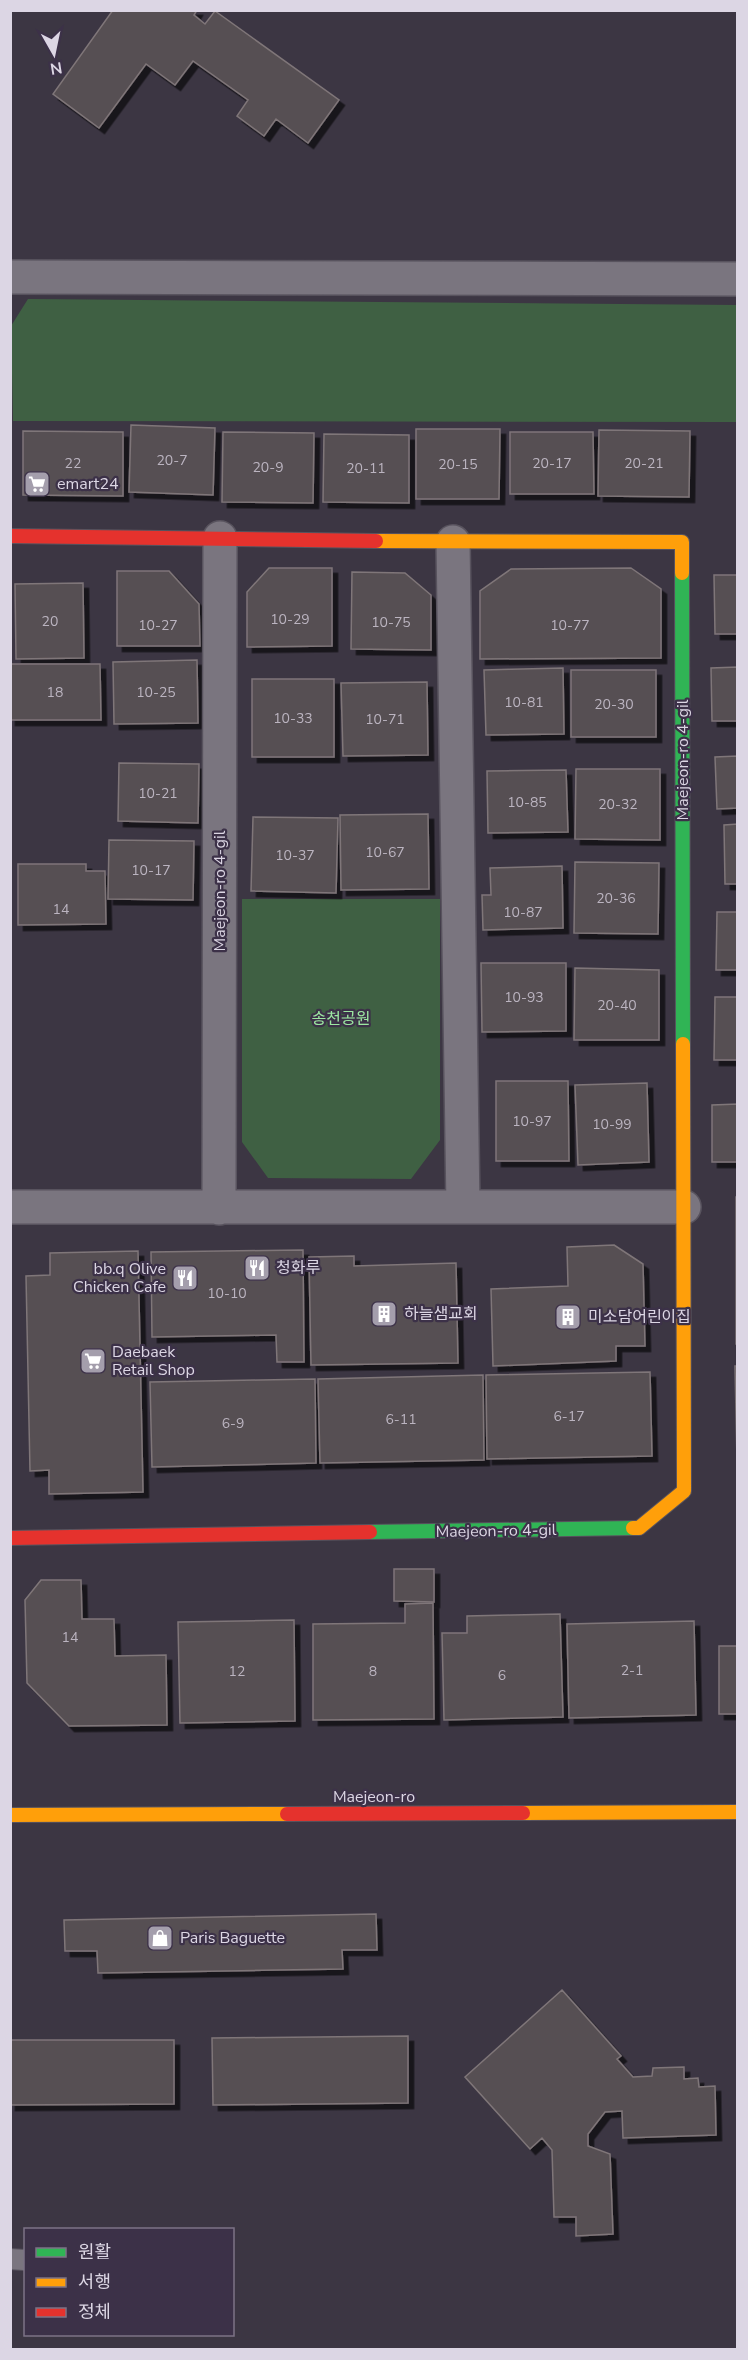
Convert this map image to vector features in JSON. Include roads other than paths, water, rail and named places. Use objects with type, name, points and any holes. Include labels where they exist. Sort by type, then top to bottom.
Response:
[{"type":"street","points":[[10,277],[738,279]]},
{"type":"street","name":"Maejeon-ro 4-gil","points":[[10,536],[453,542],[682,542],[684,1207],[684,1491],[639,1528],[10,1538]]},
{"type":"street","name":"Maejeon-ro 4-gil","points":[[219,1208],[220,538]]},
{"type":"street","points":[[453,542],[463,1207]]},
{"type":"street","points":[[10,1207],[684,1207]]},
{"type":"street","name":"Maejeon-ro","points":[[10,1815],[738,1812]]},
{"type":"place","name":"emart24","points":[[37,484]]},
{"type":"place","name":"청화루","points":[[257,1268]]},
{"type":"place","name":"bb.q Olive Chicken Cafe","points":[[185,1278]]},
{"type":"place","name":"하늘샘교회","points":[[384,1314]]},
{"type":"place","name":"미소담어린이집","points":[[568,1317]]},
{"type":"place","name":"Daebaek Retail Shop","points":[[93,1361]]},
{"type":"place","name":"Paris Baguette","points":[[160,1938]]},
{"type":"park label","name":"송천공원","points":[[341,1019]]}]
